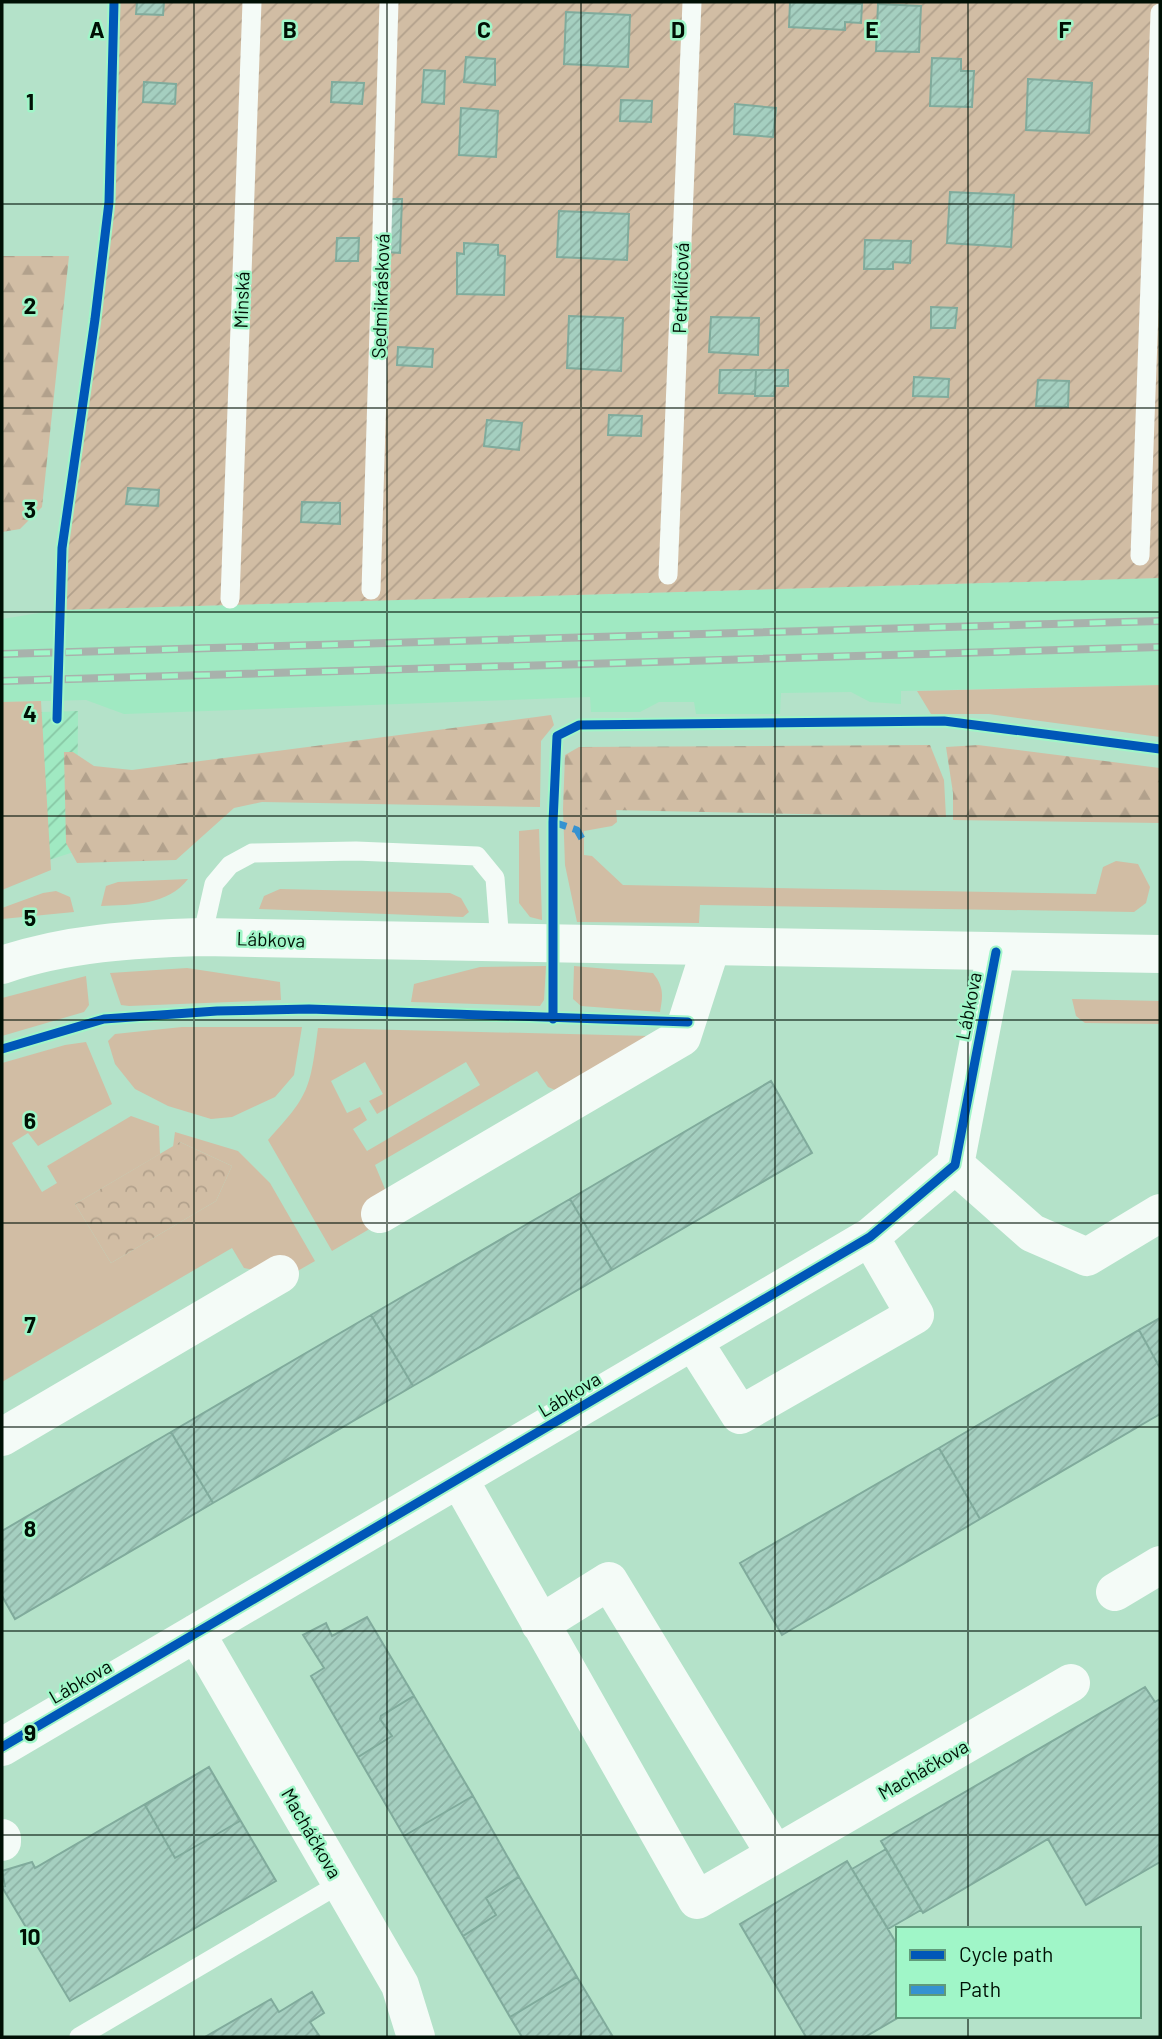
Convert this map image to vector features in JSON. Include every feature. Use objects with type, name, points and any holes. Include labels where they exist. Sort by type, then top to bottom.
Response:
[{"type":"street","name":"Lábkova","points":[[2,965],[89,944],[135,939],[202,937],[1160,954]]},
{"type":"street","points":[[380,1214],[682,1037],[711,947]]},
{"type":"street","name":"Lábkova","points":[[2,1747],[870,1237],[955,1164],[996,952]]},
{"type":"street","points":[[955,1164],[1032,1233],[1087,1257],[1160,1213]]},
{"type":"street","points":[[693,1341],[740,1415],[915,1315],[870,1237]]},
{"type":"street","points":[[2,1437],[280,1275]]},
{"type":"street","name":"Macháčkova","points":[[459,1479],[696,1900],[1071,1683]]},
{"type":"street","points":[[1115,1592],[1160,1565]]},
{"type":"street","points":[[540,1624],[609,1581],[775,1854]]},
{"type":"street","name":"Macháčkova","points":[[196,1633],[400,1985],[416,2037]]},
{"type":"lane","name":"Minská","points":[[230,599],[252,2]]},
{"type":"lane","name":"Sedmikrásková","points":[[371,590],[389,2]]},
{"type":"lane","name":"Petrklíčová","points":[[668,575],[692,2]]},
{"type":"lane","points":[[1140,556],[1160,13]]},
{"type":"lane","points":[[202,937],[214,884],[230,866],[252,853],[356,851],[477,856],[495,878],[500,943]]},
{"type":"lane","points":[[79,2037],[341,1883]]},
{"type":"shaded area","points":[[1160,578],[1160,685],[901,691],[901,704],[870,702],[851,692],[781,693],[780,714],[696,714],[694,702],[659,702],[640,712],[591,712],[590,697],[124,714],[86,700],[2,702],[2,619],[58,610]]},
{"type":"shaded area","points":[[78,711],[77,851],[2,875],[2,713]]},
{"type":"green space","points":[[114,2],[1160,2],[1160,578],[58,610],[68,508],[97,306],[108,204]]},
{"type":"green space","points":[[2,256],[69,256],[42,507],[20,529],[2,532]]},
{"type":"green space","points":[[1160,685],[1160,737],[989,714],[931,714],[917,691]]},
{"type":"green space","points":[[41,701],[51,870],[2,890],[2,702]]},
{"type":"green space","points":[[551,715],[554,725],[541,741],[540,807],[262,802],[234,808],[176,860],[77,863],[66,843],[64,752],[73,752],[94,766],[132,770]]},
{"type":"green space","points":[[930,745],[944,780],[946,817],[563,809],[565,755],[579,747]]},
{"type":"green space","points":[[978,745],[1160,768],[1160,823],[953,820],[953,793],[946,747]]},
{"type":"green space","points":[[563,809],[616,809],[617,822],[612,826],[584,831],[584,855],[592,856],[623,885],[1096,894],[1103,867],[1116,861],[1138,864],[1150,887],[1146,903],[1134,912],[700,905],[699,923],[577,922],[565,865]]},
{"type":"green space","points":[[539,829],[542,920],[530,917],[519,903],[519,831]]},
{"type":"green space","points":[[188,879],[180,888],[160,899],[137,904],[101,906],[106,886],[118,882]]},
{"type":"green space","points":[[280,889],[450,893],[461,898],[469,912],[463,917],[259,909],[264,896]]},
{"type":"green space","points":[[56,891],[70,897],[74,912],[2,919],[2,908]]},
{"type":"green space","points":[[546,966],[544,1000],[540,1006],[411,1002],[414,984],[480,967]]},
{"type":"green space","points":[[574,966],[653,973],[662,991],[660,1012],[581,1006],[573,999]]},
{"type":"green space","points":[[187,968],[280,982],[281,1000],[121,1005],[110,973]]},
{"type":"green space","points":[[86,976],[89,1005],[84,1012],[2,1036],[2,998]]},
{"type":"green space","points":[[1072,999],[1160,1001],[1160,1024],[1085,1023],[1076,1016]]},
{"type":"green space","points":[[182,1027],[302,1027],[294,1075],[275,1097],[232,1117],[211,1119],[168,1106],[135,1089],[115,1064],[108,1041],[115,1034]]},
{"type":"green space","points":[[318,1028],[650,1036],[555,1090],[548,1087],[537,1071],[375,1165],[385,1189],[380,1198],[378,1224],[332,1251],[268,1140],[292,1112],[306,1090]],"holes":[[[365,1062],[383,1094],[369,1101],[377,1114],[466,1062],[480,1085],[367,1151],[353,1129],[367,1120],[360,1107],[347,1113],[331,1081]]]},
{"type":"green space","points":[[86,1042],[112,1104],[38,1146],[28,1133],[12,1143],[42,1192],[57,1183],[47,1166],[131,1116],[159,1126],[160,1154],[75,1204],[111,1263],[216,1201],[232,1166],[180,1142],[173,1147],[175,1132],[238,1151],[270,1183],[315,1261],[287,1277],[244,1268],[232,1248],[2,1382],[2,1063],[65,1045]]},
{"type":"green space","points":[[180,1142],[232,1166],[216,1201],[111,1263],[75,1204]]},
{"type":"building","points":[[137,2],[164,2],[163,15],[136,14]]},
{"type":"building","points":[[790,2],[862,4],[861,23],[845,22],[845,30],[789,27]]},
{"type":"building","points":[[878,4],[921,6],[919,52],[876,51]]},
{"type":"building","points":[[566,12],[630,15],[628,67],[564,64]]},
{"type":"building","points":[[466,57],[495,59],[495,85],[464,82]]},
{"type":"building","points":[[932,58],[961,59],[961,71],[974,71],[972,107],[930,106]]},
{"type":"building","points":[[424,70],[445,71],[444,104],[422,102]]},
{"type":"building","points":[[1028,79],[1092,83],[1089,133],[1026,130]]},
{"type":"building","points":[[144,82],[176,84],[175,104],[143,102]]},
{"type":"building","points":[[332,82],[364,83],[362,104],[331,102]]},
{"type":"building","points":[[621,100],[652,101],[651,122],[620,121]]},
{"type":"building","points":[[735,104],[776,108],[773,137],[734,134]]},
{"type":"building","points":[[461,108],[498,111],[496,157],[459,155]]},
{"type":"building","points":[[950,192],[1014,195],[1011,247],[947,243]]},
{"type":"building","points":[[389,199],[402,199],[400,253],[386,252]]},
{"type":"building","points":[[559,211],[629,214],[627,260],[557,257]]},
{"type":"building","points":[[337,238],[359,238],[358,261],[336,261]]},
{"type":"building","points":[[865,240],[911,241],[910,263],[893,262],[893,269],[864,269]]},
{"type":"building","points":[[464,243],[498,245],[498,255],[505,256],[504,295],[457,294],[457,253],[464,254]]},
{"type":"building","points":[[931,307],[957,308],[955,328],[931,328]]},
{"type":"building","points":[[569,316],[623,318],[621,371],[567,368]]},
{"type":"building","points":[[711,317],[759,318],[758,355],[709,352]]},
{"type":"building","points":[[398,347],[433,349],[432,367],[397,365]]},
{"type":"building","points":[[720,370],[756,370],[755,394],[719,393]]},
{"type":"building","points":[[756,370],[788,370],[788,386],[775,386],[774,396],[755,396]]},
{"type":"building","points":[[914,377],[949,379],[948,397],[913,396]]},
{"type":"building","points":[[1038,380],[1069,381],[1068,407],[1036,406]]},
{"type":"building","points":[[609,415],[642,416],[641,436],[608,435]]},
{"type":"building","points":[[487,420],[522,423],[519,450],[484,446]]},
{"type":"building","points":[[128,488],[159,490],[158,506],[126,504]]},
{"type":"building","points":[[302,502],[340,503],[340,524],[301,522]]},
{"type":"building","points":[[771,1081],[812,1153],[612,1270],[570,1199]]},
{"type":"building","points":[[570,1199],[612,1270],[413,1386],[371,1315]]},
{"type":"building","points":[[371,1315],[413,1386],[213,1503],[171,1432]]},
{"type":"building","points":[[1160,1318],[1160,1368],[1139,1330]]},
{"type":"building","points":[[1139,1330],[1160,1368],[1160,1414],[980,1519],[939,1448]]},
{"type":"building","points":[[171,1432],[213,1503],[15,1619],[2,1596],[2,1531]]},
{"type":"building","points":[[939,1448],[980,1519],[782,1635],[740,1563]]},
{"type":"building","points":[[367,1617],[414,1696],[381,1716],[380,1719],[392,1736],[358,1757],[311,1676],[324,1668],[303,1635],[326,1623],[332,1636]]},
{"type":"building","points":[[1145,1687],[1155,1702],[1160,1699],[1160,1862],[1086,1905],[1048,1839],[923,1913],[881,1841]]},
{"type":"building","points":[[414,1696],[473,1796],[404,1836],[358,1757],[392,1736],[380,1719],[381,1716]]},
{"type":"building","points":[[209,1767],[276,1881],[70,2001],[2,1887],[5,1886],[2,1871],[32,1862],[35,1868]]},
{"type":"building","points":[[209,1767],[240,1821],[175,1858],[145,1805]]},
{"type":"building","points":[[473,1796],[519,1877],[486,1898],[496,1915],[463,1936],[404,1836]]},
{"type":"building","points":[[886,1849],[921,1910],[888,1929],[852,1869]]},
{"type":"building","points":[[847,1861],[896,1943],[898,2018],[865,2037],[806,2037],[740,1924]]},
{"type":"building","points":[[519,1877],[577,1977],[510,2017],[463,1936],[496,1915],[486,1898]]},
{"type":"building","points":[[577,1977],[613,2037],[522,2037],[510,2017]]},
{"type":"building","points":[[312,1992],[324,2013],[310,2022],[320,2037],[205,2037],[271,1999],[279,2012]]},
{"type":"railway","points":[[2,654],[1160,621]]},
{"type":"railway","points":[[2,681],[1160,647]]},
{"type":"marked path","points":[[553,822],[577,830],[585,844]]},
{"type":"cycle path","points":[[57,719],[62,548],[109,202],[114,2]]},
{"type":"cycle path","points":[[553,1019],[553,822],[557,736],[579,725],[944,721],[1160,749]]},
{"type":"cycle path","points":[[2,1747],[870,1237],[955,1165],[996,952]]},
{"type":"cycle path","points":[[2,1049],[104,1019],[217,1011],[309,1009],[688,1022]]}]
